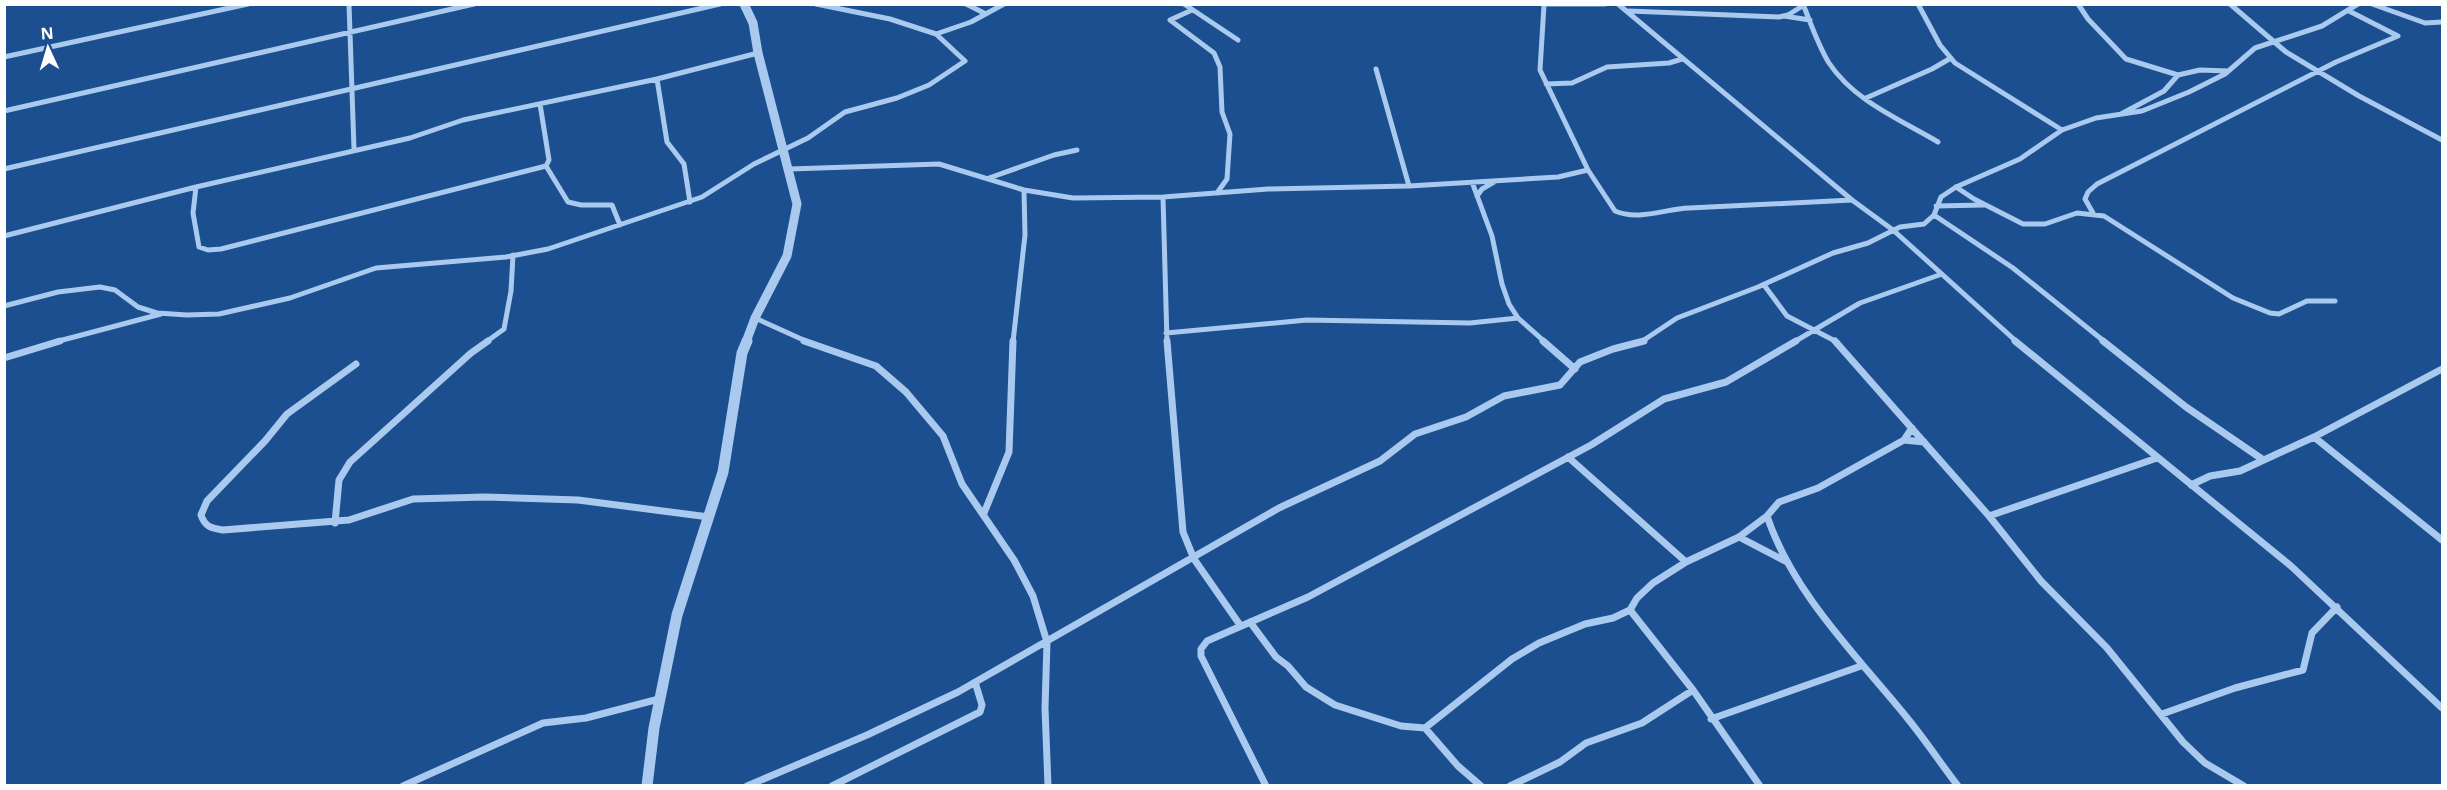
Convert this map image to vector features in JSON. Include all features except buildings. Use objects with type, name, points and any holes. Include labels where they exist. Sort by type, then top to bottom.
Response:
[{"type":"street","points":[[212,4],[212,12]]},
{"type":"street","points":[[4,57],[248,4]]},
{"type":"street","points":[[349,4],[354,149]]},
{"type":"street","points":[[4,111],[474,4]]},
{"type":"street","points":[[4,169],[351,91],[567,38],[720,4]]},
{"type":"street","points":[[647,786],[654,728],[677,615],[723,472],[742,353],[755,318],[787,256],[797,204],[790,169],[758,53],[753,23],[744,4]]},
{"type":"street","points":[[4,306],[60,293],[105,288],[121,293],[130,302],[149,311],[165,314],[207,315],[234,312],[314,290],[360,272],[377,268],[420,262],[513,255],[548,249],[690,202],[712,192],[754,164],[808,138],[845,112],[897,98],[929,85],[965,61],[936,34],[899,21],[816,4]]},
{"type":"street","points":[[966,4],[986,14]]},
{"type":"street","points":[[936,34],[947,32],[1004,4]]},
{"type":"street","points":[[1184,4],[1238,40]]},
{"type":"street","points":[[1605,4],[1543,5],[1540,70],[1588,170],[1611,206],[1622,214],[1641,215],[1685,208],[1852,200]]},
{"type":"street","points":[[1618,4],[1852,200],[1893,230],[2023,348],[2291,567],[2337,607],[2442,708]]},
{"type":"street","points":[[1918,4],[1940,45],[1960,67],[2062,130]]},
{"type":"street","points":[[2078,4],[2088,19],[2126,59],[2145,67],[2178,75],[2200,69],[2228,71]]},
{"type":"street","points":[[2230,4],[2274,40],[2281,49],[2442,140]]},
{"type":"street","points":[[747,786],[867,735],[975,682],[1280,508],[1380,460],[1415,434],[1466,417],[1504,396],[1560,385],[1589,358],[1647,340],[1677,318],[1764,285],[1833,253],[1868,243],[1893,230],[1924,224],[1934,215],[1941,197],[1956,187],[2020,159],[2062,130],[2096,118],[2148,109],[2206,84],[2228,71],[2247,53],[2274,40],[2322,26],[2358,4]]},
{"type":"street","points":[[2372,4],[2425,23],[2442,22]]},
{"type":"street","points":[[1784,16],[1804,5],[1825,55],[1835,71],[1866,98],[1938,142]]},
{"type":"street","points":[[1192,10],[1170,20],[1214,53],[1220,67],[1222,112],[1230,134],[1227,179],[1217,193]]},
{"type":"street","points":[[1629,11],[1784,16],[1810,20]]},
{"type":"street","points":[[2092,213],[2085,199],[2088,192],[2097,184],[2319,72],[2398,36],[2349,11]]},
{"type":"street","points":[[4,236],[196,187],[410,138],[463,120],[657,79],[758,53]]},
{"type":"street","points":[[1866,98],[1932,69],[1951,58]]},
{"type":"street","points":[[1546,84],[1576,82],[1602,68],[1665,64],[1682,59]]},
{"type":"street","points":[[1376,69],[1409,186]]},
{"type":"street","points":[[2121,114],[2164,91],[2178,75]]},
{"type":"street","points":[[657,79],[667,142],[671,150],[681,156],[684,163],[690,202]]},
{"type":"street","points":[[196,187],[193,213],[199,247],[221,249],[546,166],[549,160],[540,104]]},
{"type":"street","points":[[989,178],[1054,155],[1077,150]]},
{"type":"street","points":[[790,169],[858,168],[923,163],[952,167],[1024,190],[1073,198],[1163,197],[1268,189],[1409,186],[1558,177],[1588,170]]},
{"type":"street","points":[[546,166],[568,202],[581,205],[610,204],[620,225]]},
{"type":"street","points":[[1477,196],[1482,189],[1498,180]]},
{"type":"street","points":[[1472,182],[1492,236],[1502,284],[1509,304],[1518,318],[1575,369]]},
{"type":"street","points":[[1956,187],[2023,224],[2045,225],[2071,214],[2092,213],[2108,218],[2233,298],[2266,312],[2279,314],[2307,300],[2335,301]]},
{"type":"street","points":[[984,513],[1009,452],[1013,327],[1025,235],[1024,190]]},
{"type":"street","points":[[1163,197],[1166,333],[1183,532],[1194,559],[1240,625]]},
{"type":"street","points":[[1936,206],[1985,205]]},
{"type":"street","points":[[1934,215],[2013,268],[2173,398],[2262,459]]},
{"type":"street","points":[[335,523],[339,482],[352,460],[471,353],[504,329],[511,291],[513,255]]},
{"type":"street","points":[[1266,786],[1201,656],[1201,649],[1207,641],[1289,606],[1568,457],[1664,399],[1726,382],[1860,303],[1942,274]]},
{"type":"street","points":[[1764,285],[1787,316],[1834,339],[1989,516],[2041,581],[2107,648],[2183,742],[2205,763],[2244,786]]},
{"type":"street","points":[[4,357],[85,333],[165,314]]},
{"type":"street","points":[[755,318],[818,347],[876,366],[906,392],[943,436],[962,484],[984,513],[1029,588],[1047,642],[1045,708],[1048,786]]},
{"type":"street","points":[[1166,333],[1307,320],[1470,323],[1518,318]]},
{"type":"street","points":[[356,364],[287,414],[265,441],[218,487],[203,508],[201,515],[204,523],[209,527],[223,530],[335,523],[364,517],[413,499],[485,497],[578,500],[709,517]]},
{"type":"street","points":[[2191,485],[2210,476],[2240,471],[2314,437],[2442,369]]},
{"type":"street","points":[[1250,622],[1276,657],[1288,666],[1306,687],[1335,705],[1401,726],[1425,728],[1512,659],[1539,643],[1585,624],[1613,618],[1630,610],[1637,598],[1653,583],[1686,562],[1739,537],[1767,516],[1779,502],[1818,488],[1904,440],[1912,428]]},
{"type":"street","points":[[2314,437],[2442,540]]},
{"type":"street","points":[[1904,440],[1924,442]]},
{"type":"street","points":[[1568,457],[1686,562]]},
{"type":"street","points":[[1989,516],[2157,458]]},
{"type":"street","points":[[1767,516],[1773,534],[1788,563],[1828,622],[1861,666],[1908,719],[1958,786]]},
{"type":"street","points":[[1739,537],[1788,563]]},
{"type":"street","points":[[2162,714],[2235,688],[2303,670],[2312,633],[2337,607]]},
{"type":"street","points":[[1630,610],[1693,690],[1711,719],[1760,786]]},
{"type":"street","points":[[1711,719],[1861,666]]},
{"type":"street","points":[[832,786],[980,712],[982,705],[975,682]]},
{"type":"street","points":[[1509,786],[1560,762],[1586,743],[1642,723],[1693,690]]},
{"type":"street","points":[[403,786],[543,723],[586,718],[660,699]]},
{"type":"street","points":[[1425,728],[1458,766],[1481,786]]}]
